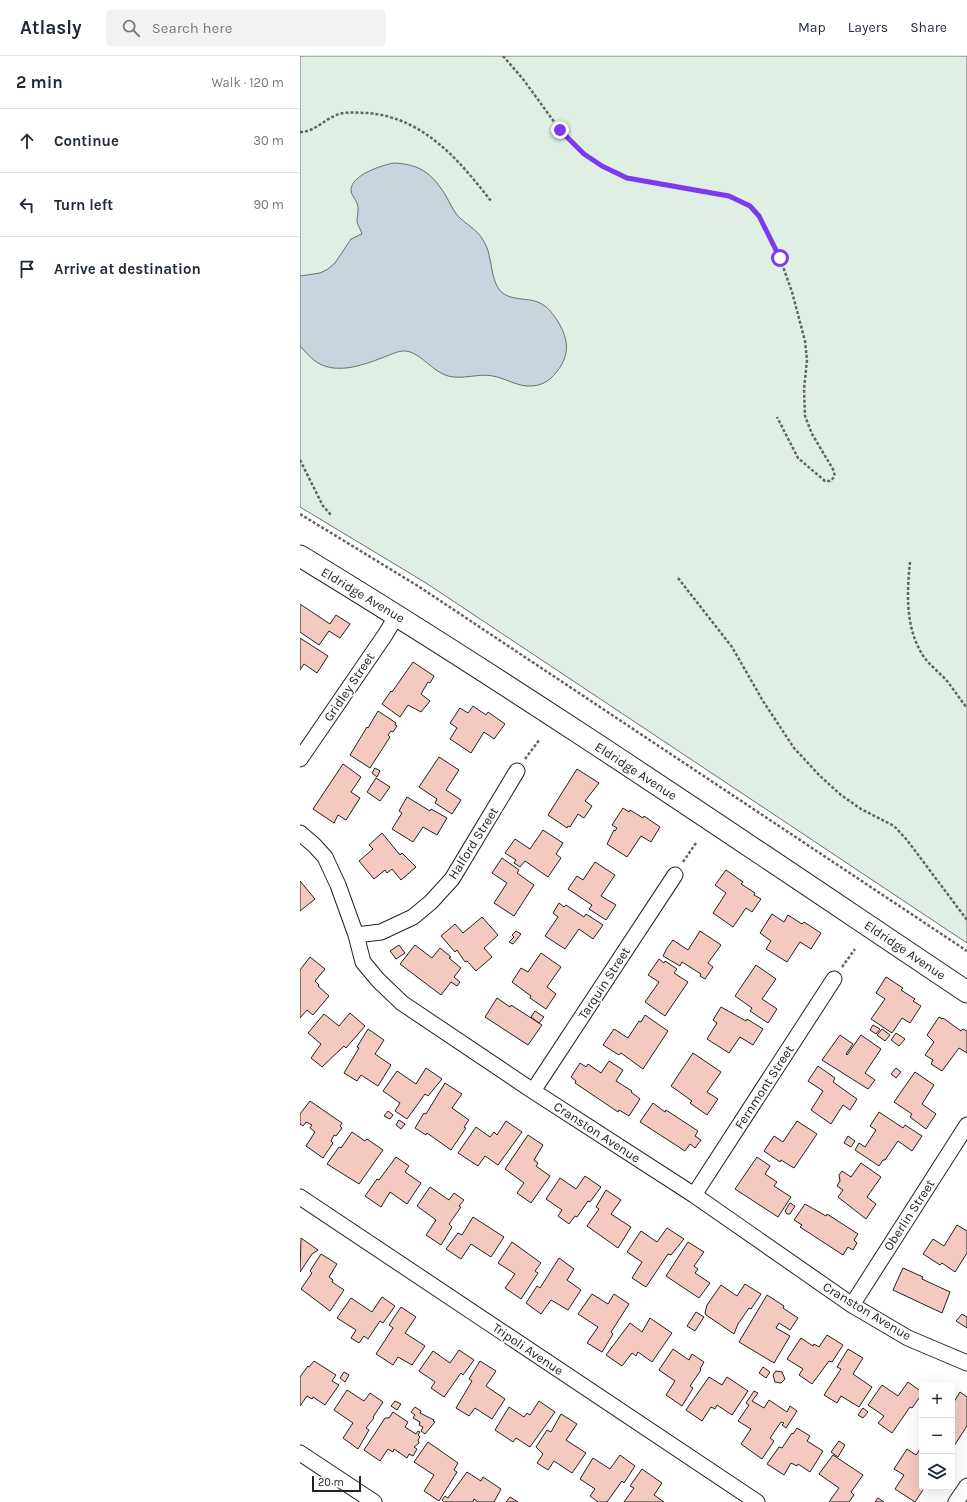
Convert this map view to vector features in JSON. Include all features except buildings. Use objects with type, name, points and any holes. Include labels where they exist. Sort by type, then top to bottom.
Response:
[{"type":"street","name":"Eldridge Avenue","points":[[300,556],[397,615],[700,812],[967,992]]},
{"type":"street","name":"Gridley Street","points":[[300,759],[385,635],[397,615]]},
{"type":"street","name":"Halford Street","points":[[356,935],[381,932],[413,917],[430,902],[452,879],[517,771]]},
{"type":"street","name":"Cranston Avenue","points":[[300,833],[314,844],[325,857],[338,885],[356,935],[363,962],[378,980],[402,1003],[533,1091],[694,1195],[852,1305],[908,1338],[967,1362]]},
{"type":"street","name":"Tarquin Street","points":[[533,1091],[676,875]]},
{"type":"street","name":"Fernmont Street","points":[[694,1195],[834,979]]},
{"type":"street","name":"Oberlin Street","points":[[852,1305],[967,1125]]},
{"type":"street","name":"Tripoli Avenue","points":[[300,1197],[757,1502]]},
{"type":"street","points":[[300,1453],[374,1502]]},
{"type":"street","points":[[956,1502],[967,1486]]},
{"type":"path","points":[[503,56],[524,79],[560,130],[584,154],[602,166],[627,178],[729,196],[750,206],[759,216],[780,258],[792,292],[805,341],[806,353],[803,405],[805,416],[812,434],[834,471],[835,477],[833,479],[830,481],[825,481],[798,458],[778,417]]},
{"type":"path","points":[[300,132],[310,131],[335,115],[343,112],[378,114],[391,118],[417,128],[436,141],[454,156],[492,201]]},
{"type":"path","points":[[300,460],[323,506],[331,515]]},
{"type":"path","points":[[300,514],[418,586],[967,951]]},
{"type":"path","points":[[910,562],[908,607],[912,630],[922,655],[947,681],[967,708]]},
{"type":"path","points":[[678,578],[732,647],[763,701],[794,748],[841,796],[861,809],[894,826],[908,840],[967,920]]},
{"type":"path","points":[[517,771],[540,739]]},
{"type":"path","points":[[676,875],[696,842]]},
{"type":"path","points":[[834,979],[855,948]]},
{"type":"green space","points":[[300,56],[967,56],[967,943],[426,583],[300,507]]},
{"type":"shaded area","points":[[394,163],[415,167],[431,176],[445,193],[457,215],[478,233],[483,240],[488,251],[495,281],[501,291],[511,297],[540,303],[548,308],[552,313],[562,328],[565,336],[566,351],[562,365],[550,379],[539,385],[526,386],[487,375],[459,377],[448,376],[437,371],[415,354],[404,351],[361,365],[335,368],[318,363],[300,346],[300,276],[320,273],[328,269],[335,263],[351,239],[362,234],[357,222],[358,207],[351,191],[352,185],[361,175],[382,166]]},
{"type":"route","points":[[560,130],[572,144],[584,154],[602,166],[627,178],[703,190],[729,196],[750,206],[759,216],[780,258]]}]
